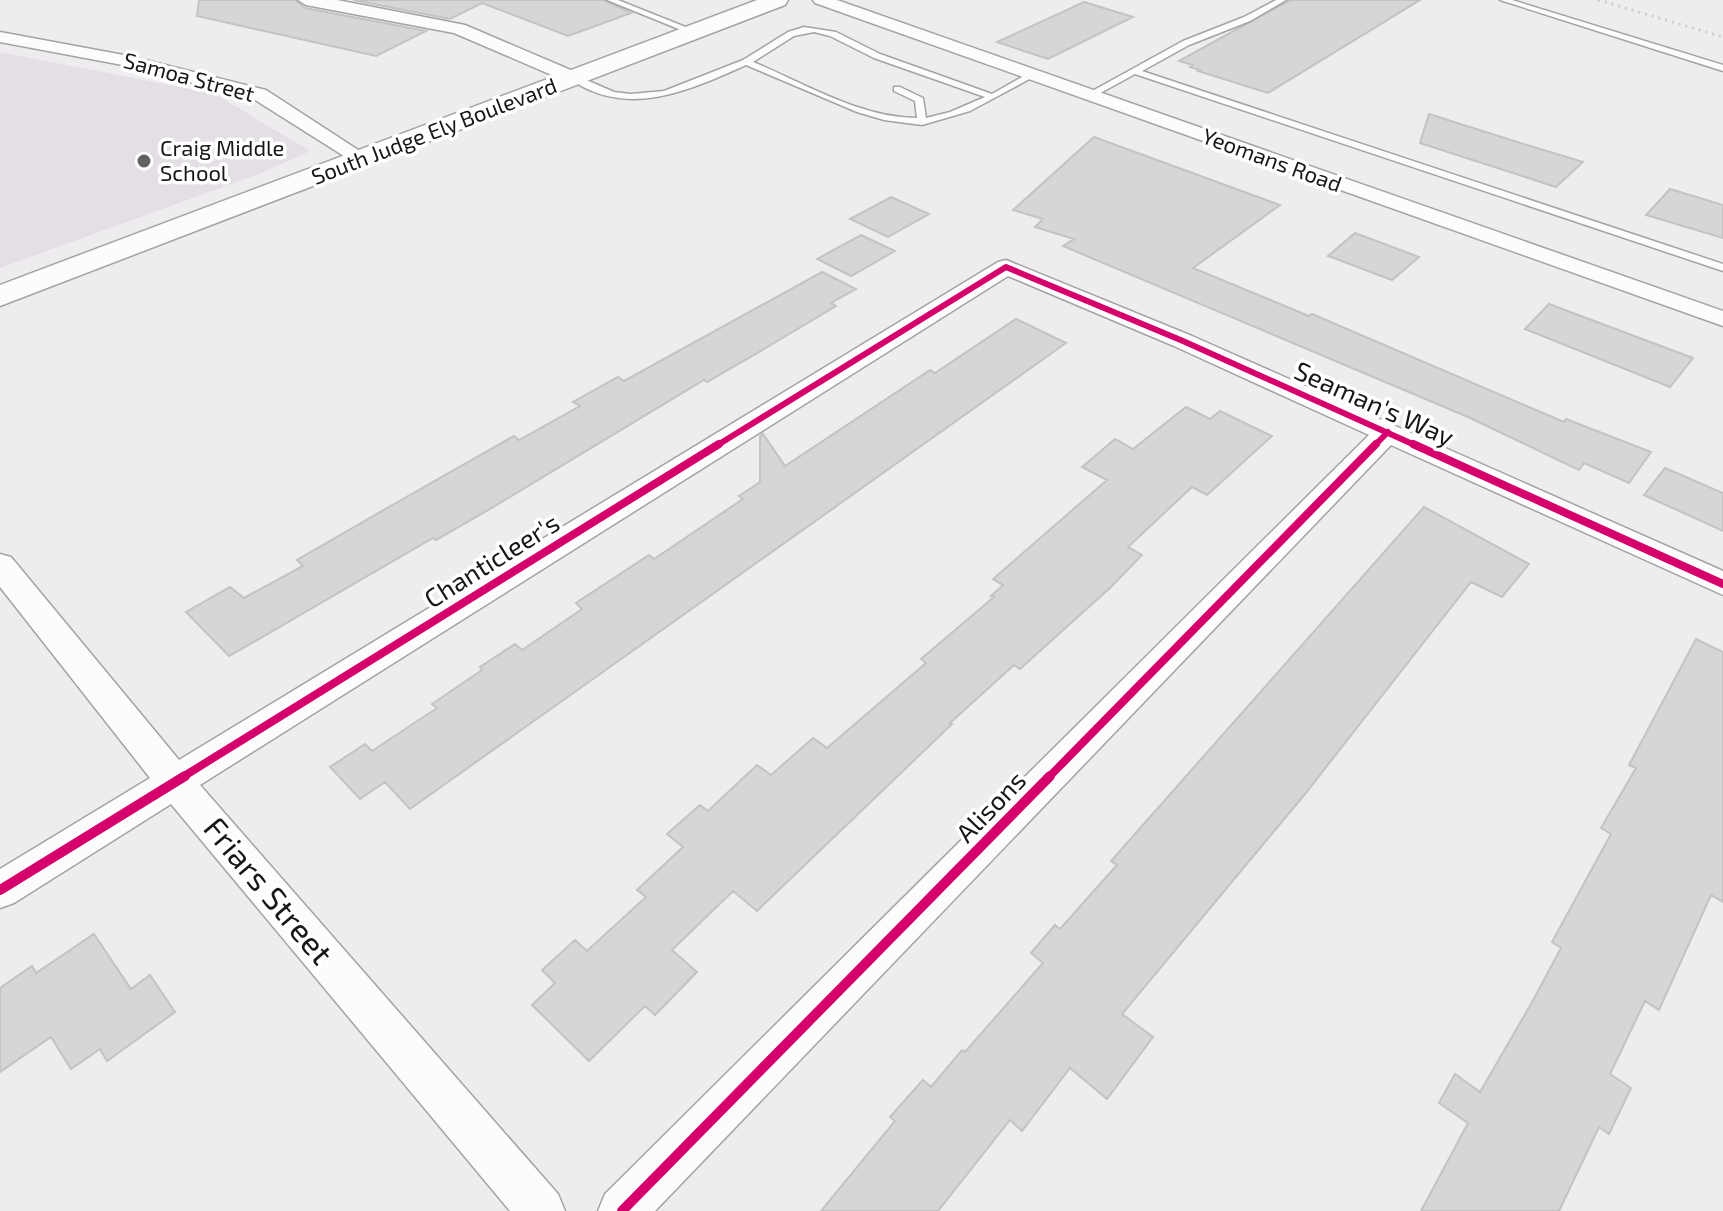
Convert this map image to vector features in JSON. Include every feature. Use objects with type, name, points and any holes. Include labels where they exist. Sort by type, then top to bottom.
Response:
[{"type":"main road","name":"South Judge Ely Boulevard","points":[[0,296],[777,0]]},
{"type":"street","points":[[306,0],[459,29],[574,78]]},
{"type":"street","name":"Yeomans Road","points":[[821,0],[1723,319]]},
{"type":"street","name":"Samoa Street","points":[[0,37],[129,61],[259,94],[362,159]]},
{"type":"street","name":"Seaman's Way","points":[[1006,267],[1388,432],[1723,584]]},
{"type":"street","name":"Chanticleer's","points":[[0,890],[1006,267]]},
{"type":"street","name":"Alisons","points":[[622,1211],[1388,432]]},
{"type":"street","name":"Friars Street","points":[[0,565],[174,781],[541,1211]]},
{"type":"lane","points":[[611,0],[694,32]]},
{"type":"lane","points":[[1090,95],[1186,43],[1247,19],[1282,0]]},
{"type":"lane","points":[[1504,0],[1723,68]]},
{"type":"lane","points":[[574,78],[611,95],[638,99],[693,85],[746,62],[788,34],[802,30],[832,32],[873,54],[993,97]]},
{"type":"lane","points":[[783,40],[793,49]]},
{"type":"lane","points":[[746,62],[879,116],[922,122],[954,115],[1032,75]]},
{"type":"lane","points":[[1134,71],[1723,268]]},
{"type":"lane","points":[[897,89],[920,100],[922,122]]},
{"type":"shaded area","name":"Craig Middle School","points":[[0,52],[215,94],[310,151],[264,172],[0,268]]},
{"type":"building","points":[[199,0],[295,0],[305,8],[426,31],[376,56],[197,16]]},
{"type":"building","points":[[353,0],[604,0],[631,13],[568,36],[482,3],[450,19]]},
{"type":"building","points":[[1290,0],[1420,0],[1268,93],[1198,71],[1190,67],[1193,65],[1179,61]]},
{"type":"building","points":[[1084,2],[1133,17],[1048,59],[997,42]]},
{"type":"building","points":[[1429,114],[1583,162],[1556,187],[1420,143]]},
{"type":"building","points":[[1094,137],[1280,205],[1193,268],[1309,316],[1312,314],[1564,422],[1566,419],[1651,452],[1629,483],[1584,463],[1579,470],[1468,417],[1063,246],[1074,239],[1035,227],[1043,219],[1013,210]]},
{"type":"building","points":[[1670,189],[1723,205],[1723,238],[1646,215]]},
{"type":"building","points":[[891,197],[929,214],[888,237],[850,219]]},
{"type":"building","points":[[1355,233],[1419,257],[1392,280],[1328,256]]},
{"type":"building","points":[[861,235],[895,251],[851,276],[817,259]]},
{"type":"building","points":[[822,272],[856,289],[831,303],[836,306],[764,349],[707,382],[704,380],[495,506],[436,540],[433,538],[229,656],[186,612],[230,587],[244,598],[303,566],[297,560],[394,504],[514,436],[519,440],[580,406],[573,402],[618,377],[624,381]]},
{"type":"building","points":[[1549,304],[1693,358],[1670,387],[1525,329]]},
{"type":"building","points":[[1016,319],[1066,343],[410,809],[385,782],[360,799],[330,767],[365,744],[372,751],[437,708],[432,704],[482,670],[480,667],[515,644],[522,650],[582,609],[576,603],[649,555],[654,559],[743,499],[739,496],[760,482],[760,436],[763,434],[785,466],[930,370],[935,373]]},
{"type":"building","points":[[1186,407],[1210,419],[1220,411],[1272,436],[1207,495],[1192,487],[1128,547],[1142,555],[1111,587],[1020,669],[1014,665],[950,723],[757,911],[733,891],[672,950],[697,972],[655,1015],[645,1006],[589,1061],[532,1005],[555,983],[542,970],[575,940],[587,951],[646,897],[637,890],[683,847],[667,834],[700,805],[708,811],[757,765],[771,775],[813,738],[827,748],[926,663],[921,659],[994,597],[991,596],[1003,585],[993,579],[1107,480],[1082,467],[1115,439],[1133,449]]},
{"type":"building","points":[[1665,468],[1723,493],[1723,531],[1644,495]]},
{"type":"building","points":[[1424,507],[1529,564],[1502,597],[1471,582],[1305,794],[1122,1014],[1153,1037],[1107,1099],[1070,1068],[1022,1131],[1010,1120],[938,1211],[821,1211],[895,1121],[890,1117],[923,1080],[931,1087],[1043,963],[1031,953],[1055,925],[1060,929],[1117,865],[1111,861]]},
{"type":"building","points":[[1696,639],[1723,652],[1723,902],[1711,895],[1659,1010],[1645,1001],[1610,1074],[1631,1088],[1609,1134],[1599,1127],[1559,1211],[1421,1211],[1468,1123],[1439,1103],[1455,1074],[1480,1092],[1531,1004],[1561,948],[1552,942],[1611,834],[1601,828],[1636,768],[1629,765]]},
{"type":"building","points":[[94,934],[131,989],[150,975],[175,1012],[107,1061],[100,1049],[71,1069],[51,1037],[0,1072],[0,988],[32,966],[36,973]]},
{"type":"railway","points":[[1598,0],[1723,37]]},
{"type":"cycle path","points":[[0,890],[1006,267],[1183,341],[1723,584]]},
{"type":"cycle path","points":[[622,1211],[1388,432]]},
{"type":"place","name":"Craig Middle School","points":[[144,161]]}]
